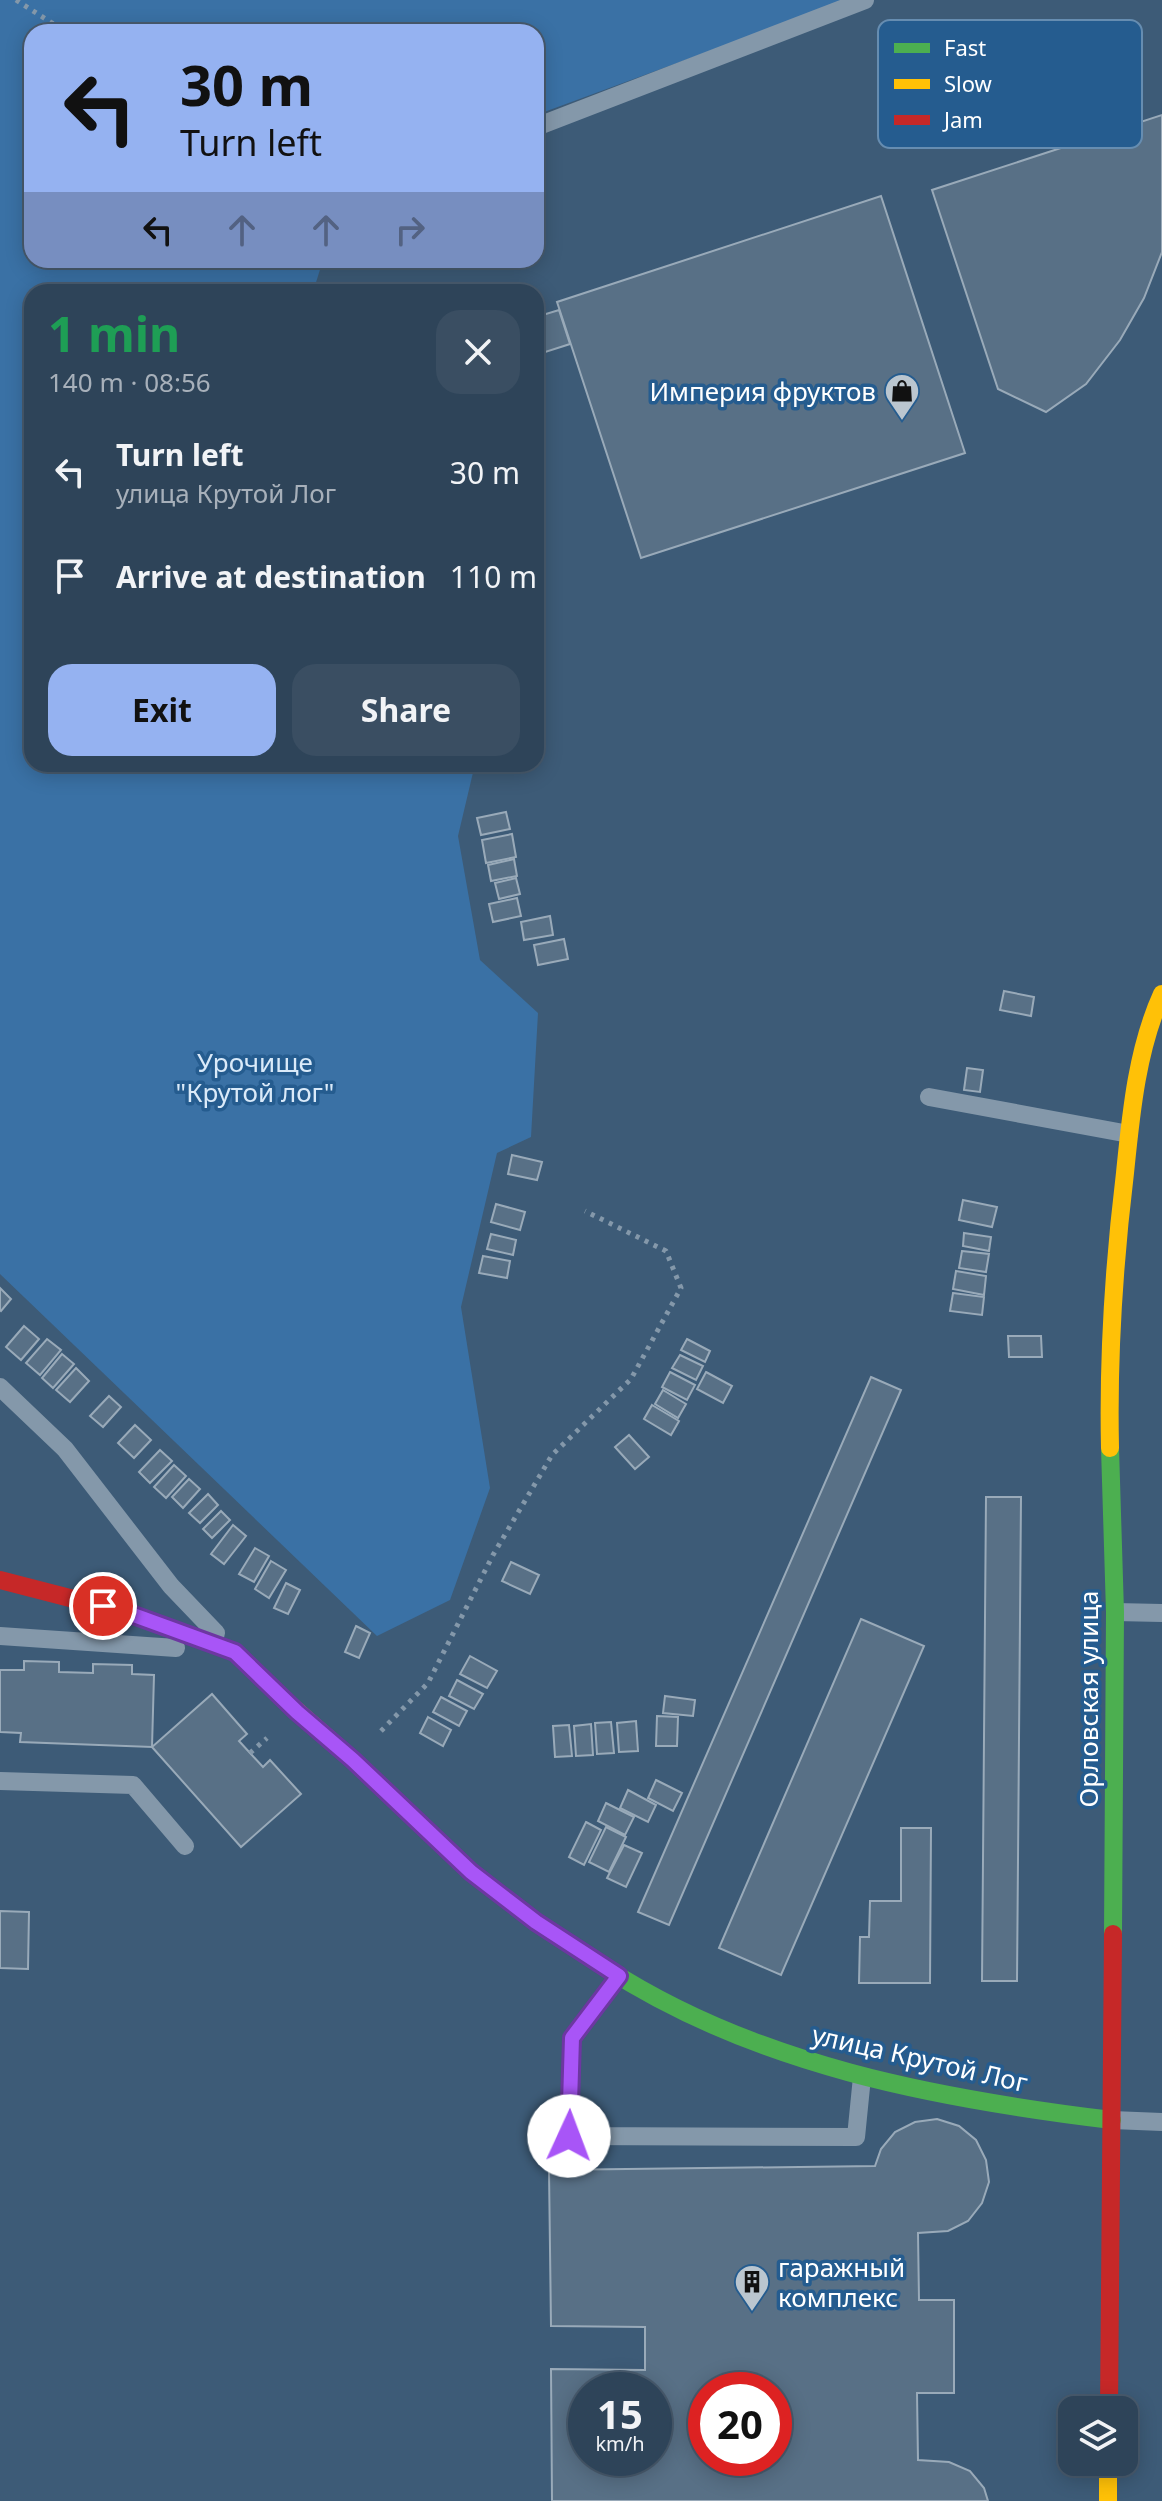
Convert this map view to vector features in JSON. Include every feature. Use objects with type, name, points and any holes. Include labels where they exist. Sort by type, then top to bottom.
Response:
[{"type":"street","name":"Орловская улица","points":[[1109,2396],[1115,1612],[1109,1396],[1117,1241],[1129,1134],[1139,1070],[1154,1012],[1162,994]]},
{"type":"street","name":"улица Крутой Лог","points":[[0,1580],[128,1613],[235,1652],[471,1872],[536,1922],[619,1976],[709,2024],[787,2054],[862,2077],[1021,2109],[1112,2120]]},
{"type":"street","points":[[1108,2476],[1108,2501]]},
{"type":"lane","points":[[544,124],[865,0]]},
{"type":"lane","points":[[929,1097],[1129,1134]]},
{"type":"lane","points":[[0,1387],[65,1449],[171,1586],[235,1652]]},
{"type":"lane","points":[[1115,1612],[1162,1613]]},
{"type":"lane","points":[[0,1636],[235,1652]]},
{"type":"lane","points":[[0,1781],[133,1785],[185,1846]]},
{"type":"lane","points":[[619,1976],[572,2038],[569,2136],[856,2137],[862,2077]]},
{"type":"lane","points":[[1112,2120],[1162,2122]]},
{"type":"path","points":[[16,0],[54,24]]},
{"type":"path","points":[[353,1760],[428,1683],[493,1555],[552,1455],[631,1379],[681,1288],[666,1251],[585,1211]]},
{"type":"green space","name":"Урочище \"Крутой лог\"","points":[[0,0],[848,0],[544,112],[544,24],[24,24],[24,268],[320,268],[316,284],[24,284],[24,772],[473,772],[458,836],[480,960],[538,1013],[531,1137],[497,1153],[461,1307],[490,1488],[450,1600],[377,1636],[0,1274]]},
{"type":"building","points":[[1162,115],[1162,252],[1144,298],[1120,340],[1086,384],[1046,412],[998,389],[932,190],[1061,148],[1142,148],[1142,122]]},
{"type":"building","points":[[881,196],[965,453],[641,558],[557,302]]},
{"type":"building","points":[[559,310],[570,344],[544,352],[544,315]]},
{"type":"building","points":[[506,812],[510,829],[481,835],[477,818]]},
{"type":"building","points":[[512,834],[516,857],[486,863],[482,840]]},
{"type":"building","points":[[514,859],[517,876],[491,881],[488,865]]},
{"type":"building","points":[[516,878],[520,894],[499,899],[495,883]]},
{"type":"building","points":[[517,898],[521,916],[493,922],[489,904]]},
{"type":"building","points":[[550,916],[553,935],[524,940],[521,922]]},
{"type":"building","points":[[564,939],[568,959],[538,965],[534,945]]},
{"type":"building","points":[[1004,991],[1034,997],[1031,1016],[1000,1010]]},
{"type":"building","points":[[967,1068],[983,1070],[980,1092],[964,1090]]},
{"type":"building","points":[[512,1155],[542,1162],[537,1180],[508,1174]]},
{"type":"building","points":[[963,1200],[997,1207],[992,1227],[959,1220]]},
{"type":"building","points":[[496,1204],[525,1212],[520,1230],[491,1222]]},
{"type":"building","points":[[964,1233],[991,1237],[989,1251],[963,1246]]},
{"type":"building","points":[[491,1234],[516,1240],[513,1255],[487,1249]]},
{"type":"building","points":[[962,1251],[989,1254],[986,1272],[959,1268]]},
{"type":"building","points":[[483,1256],[510,1261],[507,1278],[479,1273]]},
{"type":"building","points":[[956,1271],[986,1276],[984,1295],[953,1289]]},
{"type":"building","points":[[0,1288],[11,1299],[1,1311],[0,1310]]},
{"type":"building","points":[[953,1293],[984,1297],[982,1315],[950,1311]]},
{"type":"building","points":[[24,1326],[39,1339],[21,1360],[6,1347]]},
{"type":"building","points":[[1008,1336],[1041,1336],[1042,1357],[1009,1357]]},
{"type":"building","points":[[47,1339],[61,1350],[40,1375],[26,1363]]},
{"type":"building","points":[[687,1339],[710,1351],[705,1362],[681,1350]]},
{"type":"building","points":[[62,1354],[74,1364],[53,1388],[42,1378]]},
{"type":"building","points":[[680,1355],[703,1366],[696,1380],[672,1368]]},
{"type":"building","points":[[76,1368],[89,1381],[70,1402],[56,1390]]},
{"type":"building","points":[[670,1372],[695,1385],[687,1400],[662,1387]]},
{"type":"building","points":[[706,1372],[732,1386],[723,1403],[697,1389]]},
{"type":"building","points":[[871,1377],[901,1390],[669,1925],[638,1912]]},
{"type":"building","points":[[663,1390],[686,1404],[678,1418],[655,1404]]},
{"type":"building","points":[[109,1396],[121,1407],[103,1427],[90,1416]]},
{"type":"building","points":[[652,1405],[679,1421],[671,1435],[644,1419]]},
{"type":"building","points":[[135,1425],[151,1440],[134,1458],[118,1443]]},
{"type":"building","points":[[629,1435],[649,1457],[635,1469],[615,1447]]},
{"type":"building","points":[[160,1450],[172,1461],[150,1483],[139,1472]]},
{"type":"building","points":[[174,1465],[186,1476],[166,1498],[154,1487]]},
{"type":"building","points":[[189,1479],[200,1489],[183,1508],[172,1497]]},
{"type":"building","points":[[208,1494],[218,1505],[200,1523],[189,1513]]},
{"type":"building","points":[[986,1497],[1021,1497],[1017,1981],[982,1981]]},
{"type":"building","points":[[221,1511],[230,1520],[212,1538],[203,1529]]},
{"type":"building","points":[[233,1525],[246,1536],[224,1564],[211,1554]]},
{"type":"building","points":[[255,1548],[269,1556],[254,1582],[239,1574]]},
{"type":"building","points":[[271,1561],[286,1570],[269,1598],[255,1589]]},
{"type":"building","points":[[511,1562],[539,1575],[530,1594],[502,1581]]},
{"type":"building","points":[[286,1583],[300,1590],[288,1614],[274,1608]]},
{"type":"building","points":[[861,1619],[924,1646],[781,1975],[719,1948]]},
{"type":"building","points":[[356,1626],[370,1633],[359,1658],[345,1652]]},
{"type":"building","points":[[470,1656],[497,1671],[487,1688],[460,1674]]},
{"type":"building","points":[[24,1661],[59,1662],[59,1672],[93,1673],[93,1664],[132,1665],[132,1674],[154,1675],[152,1747],[20,1742],[21,1733],[0,1732],[0,1670],[24,1670]]},
{"type":"building","points":[[457,1680],[483,1694],[474,1709],[449,1696]]},
{"type":"building","points":[[212,1694],[247,1734],[239,1741],[263,1767],[270,1760],[301,1794],[241,1847],[152,1747]]},
{"type":"building","points":[[665,1696],[695,1700],[693,1716],[663,1713]]},
{"type":"building","points":[[441,1697],[467,1711],[459,1726],[433,1712]]},
{"type":"building","points":[[657,1716],[678,1717],[677,1746],[656,1746]]},
{"type":"building","points":[[428,1717],[451,1730],[443,1746],[420,1733]]},
{"type":"building","points":[[636,1721],[638,1751],[619,1752],[617,1723]]},
{"type":"building","points":[[611,1722],[614,1753],[597,1754],[595,1723]]},
{"type":"building","points":[[591,1724],[593,1755],[576,1756],[574,1726]]},
{"type":"building","points":[[569,1725],[572,1756],[555,1757],[553,1726]]},
{"type":"building","points":[[656,1780],[682,1793],[673,1811],[648,1798]]},
{"type":"building","points":[[628,1790],[656,1805],[648,1822],[620,1808]]},
{"type":"building","points":[[606,1803],[634,1817],[625,1835],[598,1821]]},
{"type":"building","points":[[586,1822],[601,1830],[584,1865],[569,1857]]},
{"type":"building","points":[[606,1827],[626,1837],[609,1872],[589,1862]]},
{"type":"building","points":[[901,1828],[931,1828],[930,1983],[859,1983],[860,1937],[869,1937],[870,1901],[901,1901]]},
{"type":"building","points":[[624,1845],[642,1853],[626,1887],[607,1878]]},
{"type":"building","points":[[0,1911],[29,1912],[28,1969],[0,1968]]},
{"type":"building","name":"гаражный комплекс","points":[[937,2119],[959,2126],[976,2140],[986,2160],[989,2182],[982,2203],[968,2221],[948,2231],[918,2233],[919,2300],[954,2300],[954,2393],[917,2393],[918,2460],[949,2462],[970,2471],[984,2488],[988,2501],[552,2501],[551,2369],[645,2370],[645,2327],[551,2326],[549,2170],[875,2166],[881,2149],[895,2132],[915,2122]]},
{"type":"traffic: fast","points":[[1110,1448],[1115,1612],[1113,1934]]},
{"type":"traffic: fast","points":[[606,1968],[664,2002],[724,2030],[786,2053],[915,2088],[980,2101],[1112,2120]]},
{"type":"traffic: slow","points":[[1110,1448],[1113,1310],[1130,1127],[1141,1059],[1162,994]]},
{"type":"traffic: slow","points":[[280,1696],[353,1760],[471,1872],[536,1922],[606,1968]]},
{"type":"traffic: slow","points":[[1108,2476],[1108,2501]]},
{"type":"traffic: jam","points":[[0,1580],[128,1613],[235,1652],[280,1696]]},
{"type":"traffic: jam","points":[[1109,2396],[1113,1934]]},
{"type":"place","name":"Империя фруктов","points":[[902,422]]},
{"type":"place","name":"гаражный комплекс","points":[[752,2313]]},
{"type":"route","points":[[103,1606],[235,1652],[471,1872],[536,1922],[619,1976],[572,2038],[569,2136]]}]
